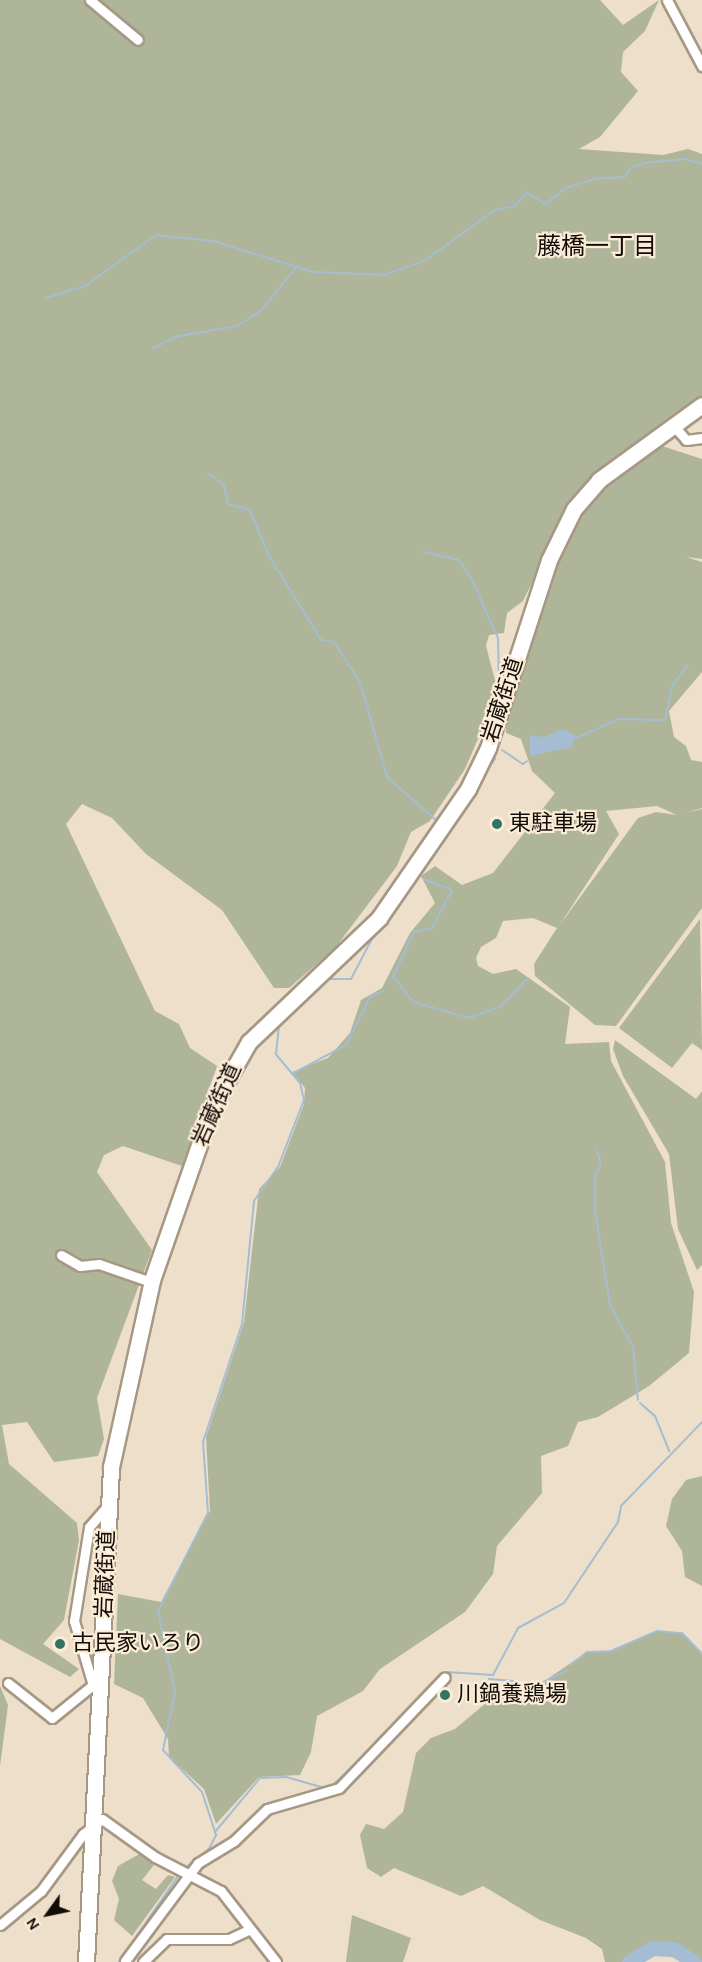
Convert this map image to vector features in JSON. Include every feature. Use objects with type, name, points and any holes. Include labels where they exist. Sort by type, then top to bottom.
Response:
[{"type":"main road","name":"岩蔵街道","points":[[86,1962],[97,1686],[113,1458],[151,1282],[213,1105],[232,1067],[268,1020],[379,918],[459,803],[488,748],[567,520],[599,480],[702,405]]},
{"type":"street","points":[[90,0],[138,40]]},
{"type":"street","points":[[667,0],[702,66]]},
{"type":"street","points":[[674,426],[686,440],[702,438]]},
{"type":"street","points":[[61,1255],[80,1266],[99,1264],[151,1282]]},
{"type":"street","points":[[8,1683],[52,1718],[97,1686],[74,1621],[89,1527],[108,1505]]},
{"type":"street","points":[[127,1961],[185,1872],[267,1809],[339,1788],[446,1677]]},
{"type":"street","points":[[0,1925],[41,1891],[100,1819],[108,1821],[226,1896],[248,1930],[276,1962]]},
{"type":"street","points":[[142,1962],[167,1939],[229,1939],[248,1930]]},
{"type":"green space","points":[[0,0],[600,0],[623,25],[659,0],[645,31],[623,52],[621,72],[638,91],[600,137],[579,149],[663,155],[688,149],[702,154],[702,398],[589,481],[571,502],[523,601],[507,613],[504,633],[489,635],[486,646],[498,692],[465,769],[430,821],[411,832],[397,866],[335,948],[289,988],[274,988],[222,910],[146,854],[112,818],[82,804],[66,824],[155,1011],[179,1024],[190,1048],[217,1066],[182,1166],[123,1146],[104,1155],[97,1172],[152,1250],[97,1398],[104,1439],[98,1456],[54,1462],[27,1422],[2,1425],[9,1464],[77,1523],[79,1540],[64,1620],[43,1644],[79,1669],[70,1677],[0,1639]]},
{"type":"green space","points":[[659,445],[702,459],[702,559],[686,557],[702,562],[702,672],[669,711],[674,737],[686,746],[691,760],[702,762],[702,808],[685,813],[702,809],[702,908],[616,1026],[595,1025],[535,976],[534,964],[557,928],[533,918],[503,921],[496,938],[481,947],[476,958],[478,966],[493,974],[516,969],[570,1007],[565,1044],[609,1042],[611,1061],[665,1162],[671,1223],[694,1292],[689,1353],[649,1386],[598,1417],[578,1422],[568,1446],[541,1456],[542,1493],[497,1546],[493,1574],[465,1612],[380,1669],[363,1691],[317,1716],[311,1752],[300,1775],[259,1777],[216,1824],[204,1789],[169,1757],[168,1739],[143,1698],[114,1684],[118,1594],[161,1602],[210,1511],[206,1437],[244,1322],[259,1189],[280,1167],[304,1104],[305,1088],[292,1072],[328,1058],[350,1033],[361,1000],[382,988],[410,933],[435,903],[421,876],[435,866],[462,885],[493,873],[555,793],[532,771],[521,739],[506,733],[505,709],[572,523],[602,485]],"holes":[[[657,806],[677,815],[656,812],[638,818],[559,926],[619,834],[606,811]]]},
{"type":"green space","points":[[700,919],[702,1050],[692,1043],[672,1068],[619,1028]]},
{"type":"green space","points":[[615,1040],[696,1099],[702,1091],[702,1265],[697,1270],[678,1229],[669,1154],[623,1076],[613,1049]]},
{"type":"green space","points":[[702,1476],[702,1586],[685,1577],[682,1551],[666,1526],[672,1499],[686,1480]]},
{"type":"green space","points":[[657,1631],[682,1633],[702,1654],[702,1962],[667,1943],[623,1962],[605,1962],[602,1949],[586,1938],[540,1920],[483,1886],[461,1896],[394,1868],[381,1877],[367,1868],[360,1835],[366,1824],[384,1829],[403,1812],[416,1753],[431,1738],[455,1729],[504,1688],[540,1684],[587,1652],[611,1651]]},
{"type":"green space","points":[[0,1686],[8,1705],[0,1766]]},
{"type":"green space","points":[[143,1852],[157,1861],[142,1880],[156,1889],[168,1875],[175,1877],[132,1936],[114,1920],[119,1899],[112,1881],[118,1866]]},
{"type":"green space","points":[[352,1915],[411,1938],[403,1962],[346,1962]]},
{"type":"water","points":[[564,729],[575,736],[572,747],[530,756],[530,735],[543,737]]},
{"type":"waterway","points":[[46,298],[85,286],[156,235],[213,241],[313,272],[384,275],[424,261],[495,210],[516,206],[526,192],[545,204],[566,188],[593,179],[625,177],[632,167],[645,163],[685,159],[702,164]]},
{"type":"waterway","points":[[153,348],[179,336],[237,326],[261,311],[296,267]]},
{"type":"waterway","points":[[208,473],[224,485],[228,504],[250,510],[269,556],[321,640],[334,642],[360,682],[387,777],[437,821]]},
{"type":"waterway","points":[[424,552],[459,560],[471,578],[498,638],[499,689]]},
{"type":"waterway","points":[[574,739],[619,719],[665,720],[672,686],[688,665]]},
{"type":"waterway","points":[[502,750],[523,764],[527,761]]},
{"type":"waterway","points":[[484,773],[495,759]]},
{"type":"waterway","points":[[459,814],[468,802]]},
{"type":"waterway","points":[[432,854],[443,839]]},
{"type":"waterway","points":[[392,979],[414,932],[432,928],[452,890],[424,879]]},
{"type":"waterway","points":[[326,979],[351,979],[376,931]]},
{"type":"waterway","points":[[394,977],[413,1002],[469,1018],[500,1007],[528,978]]},
{"type":"waterway","points":[[292,1074],[346,1045],[370,997],[383,991]]},
{"type":"waterway","points":[[184,1869],[209,1849],[216,1835],[202,1792],[163,1750],[175,1692],[158,1611],[208,1513],[203,1442],[242,1324],[254,1201],[278,1167],[304,1100],[300,1083],[276,1054],[279,1024]]},
{"type":"waterway","points":[[596,1147],[601,1164],[595,1176],[595,1210],[610,1305],[633,1347],[638,1400]]},
{"type":"waterway","points":[[640,1403],[655,1416],[669,1451]]},
{"type":"waterway","points":[[415,1702],[446,1672],[493,1675],[518,1628],[564,1603],[618,1522],[621,1506],[702,1422]]},
{"type":"waterway","points":[[572,1664],[587,1652],[611,1651],[657,1631],[682,1633],[702,1654]]},
{"type":"waterway","points":[[519,1686],[540,1684],[567,1670]]},
{"type":"waterway","points":[[489,1679],[513,1681]]},
{"type":"waterway","points":[[333,1785],[359,1760]]},
{"type":"waterway","points":[[215,1832],[260,1778],[286,1777],[325,1788]]},
{"type":"waterway","points":[[119,1962],[180,1873]]},
{"type":"waterway","points":[[629,1962],[652,1948],[674,1949],[694,1962]]},
{"type":"place","name":"東駐車場","points":[[497,824]]},
{"type":"place","name":"古民家いろり","points":[[60,1644]]},
{"type":"place","name":"川鍋養鶏場","points":[[445,1695]]},
{"type":"district","name":"藤橋一丁目","points":[[597,247]]}]
